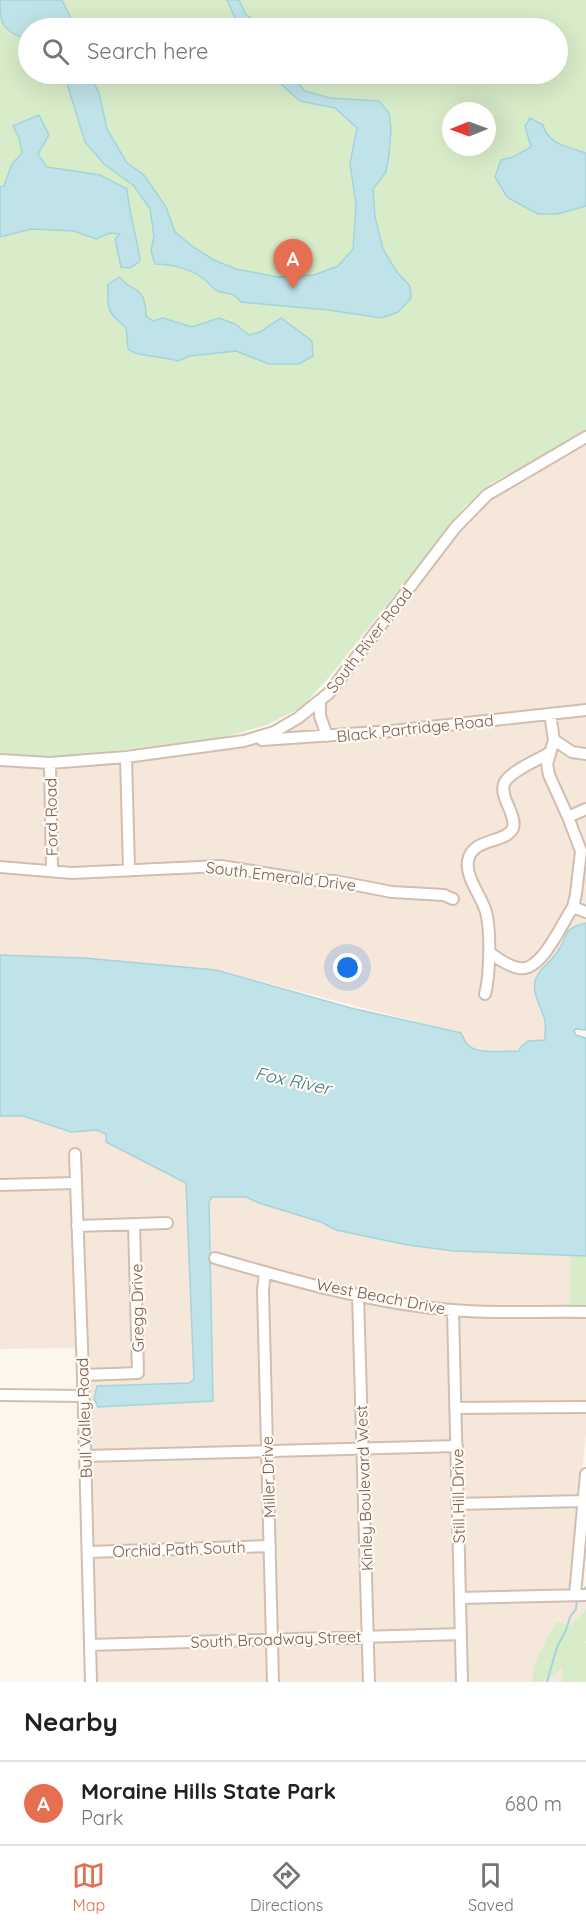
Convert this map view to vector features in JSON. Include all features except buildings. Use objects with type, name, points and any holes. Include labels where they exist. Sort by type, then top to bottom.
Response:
[{"type":"street","name":"South River Road","points":[[0,760],[50,763],[126,757],[244,741],[274,732],[298,718],[328,693],[455,528],[487,495],[586,437]]},
{"type":"street","points":[[320,700],[320,716],[327,736]]},
{"type":"street","name":"Black Partridge Road","points":[[244,741],[403,730],[586,710]]},
{"type":"street","points":[[489,952],[520,969],[532,967],[541,960],[573,907],[584,850],[549,775],[547,764],[554,740],[550,714]]},
{"type":"street","points":[[554,740],[572,752],[586,754]]},
{"type":"street","points":[[485,994],[488,982],[489,952],[486,913],[467,864],[474,848],[510,832],[514,826],[504,797],[504,784],[511,775],[549,753]]},
{"type":"street","points":[[126,757],[129,869]]},
{"type":"street","name":"Ford Road","points":[[50,763],[52,870]]},
{"type":"street","points":[[568,817],[586,809]]},
{"type":"street","name":"South Emerald Drive","points":[[0,867],[72,873],[221,866],[308,880],[335,881],[392,892],[444,895],[453,899]]},
{"type":"street","points":[[573,907],[586,912]]},
{"type":"street","name":"Bull Valley Road","points":[[75,1154],[91,1682]]},
{"type":"street","points":[[0,1185],[75,1183]]},
{"type":"street","points":[[77,1226],[167,1223]]},
{"type":"street","name":"Gregg Drive","points":[[83,1374],[138,1373],[135,1224]]},
{"type":"street","name":"West Beach Drive","points":[[215,1258],[403,1303],[453,1310],[586,1312]]},
{"type":"street","name":"Miller Drive","points":[[266,1272],[263,1290],[273,1682]]},
{"type":"street","name":"Kinley Boulevard West","points":[[358,1294],[369,1682]]},
{"type":"street","name":"Still Hill Drive","points":[[453,1310],[462,1682]]},
{"type":"street","points":[[0,1395],[84,1396]]},
{"type":"street","points":[[456,1408],[586,1407]]},
{"type":"street","points":[[85,1456],[457,1446]]},
{"type":"street","points":[[461,1598],[580,1595],[586,1474]]},
{"type":"street","points":[[457,1504],[584,1501]]},
{"type":"street","name":"Orchid Path South","points":[[88,1552],[270,1546]]},
{"type":"street","name":"South Broadway Street","points":[[90,1645],[461,1634]]},
{"type":"shaded area","points":[[586,437],[586,923],[568,931],[558,952],[536,977],[534,984],[540,1010],[545,1020],[545,1040],[528,1041],[520,1048],[520,1051],[491,1051],[469,1046],[461,1033],[216,970],[84,958],[0,955],[0,760],[50,763],[274,732],[328,693],[487,495]]},
{"type":"shaded area","points":[[0,1116],[23,1116],[71,1132],[97,1130],[106,1134],[106,1142],[212,1196],[246,1197],[321,1222],[336,1230],[408,1245],[454,1251],[570,1255],[571,1308],[586,1309],[586,1432],[571,1598],[586,1598],[586,1682],[91,1682],[82,1348],[0,1349]]},
{"type":"green space","points":[[0,0],[586,0],[586,432],[492,483],[465,506],[331,675],[302,707],[267,725],[221,738],[54,758],[0,754]]},
{"type":"green space","points":[[570,1255],[586,1256],[586,1312],[570,1312]]},
{"type":"green space","points":[[586,1610],[586,1641],[584,1643],[586,1643],[586,1682],[562,1682],[562,1667],[549,1678],[533,1682],[537,1660],[556,1622],[571,1625]]},
{"type":"water","points":[[0,0],[62,0],[71,18],[18,18],[18,36],[6,28],[0,14]]},
{"type":"water","points":[[227,0],[239,0],[246,15],[251,18],[235,18]]},
{"type":"water","points":[[67,84],[95,84],[107,129],[127,163],[144,175],[166,207],[175,232],[192,246],[214,260],[236,269],[278,277],[314,275],[338,266],[353,249],[356,205],[350,163],[357,128],[335,108],[300,101],[281,84],[299,84],[305,91],[330,98],[379,101],[389,113],[391,129],[386,172],[373,189],[375,217],[383,249],[397,272],[410,286],[411,298],[398,312],[382,318],[328,310],[241,302],[232,295],[216,290],[200,276],[188,270],[155,264],[151,251],[154,236],[150,209],[134,186],[104,164],[85,142]]},
{"type":"water","points":[[39,115],[49,135],[38,154],[47,167],[100,175],[127,189],[140,261],[130,268],[121,267],[115,239],[120,234],[110,233],[96,239],[74,231],[31,229],[0,237],[0,187],[4,186],[12,164],[22,153],[19,138],[13,126]]},
{"type":"water","points":[[530,118],[543,125],[549,137],[554,141],[586,153],[586,206],[557,214],[538,214],[507,197],[495,177],[501,160],[513,157],[531,147],[525,126]]},
{"type":"water","points":[[119,277],[141,294],[144,299],[146,316],[153,321],[163,318],[192,327],[219,318],[235,324],[249,335],[260,332],[281,318],[312,341],[313,356],[299,364],[269,364],[236,351],[190,356],[178,361],[133,352],[128,349],[126,327],[115,318],[108,305],[108,285]]},
{"type":"water","name":"Fox River","points":[[586,923],[586,1030],[576,1029],[574,1031],[576,1035],[586,1038],[586,1256],[454,1251],[408,1245],[336,1230],[321,1222],[246,1197],[212,1197],[209,1202],[213,1401],[98,1407],[94,1399],[97,1386],[189,1383],[194,1379],[186,1183],[106,1142],[106,1134],[97,1130],[71,1132],[23,1116],[0,1116],[0,955],[84,958],[216,970],[351,1008],[461,1033],[473,1049],[493,1052],[519,1051],[528,1041],[545,1040],[545,1021],[534,987],[537,976],[556,955],[569,930]]},
{"type":"waterway","points":[[582,1592],[586,1587]]},
{"type":"waterway","points":[[547,1682],[557,1647],[576,1609],[577,1599]]},
{"type":"place","name":"Moraine Hills State Park","points":[[293,289]]}]
